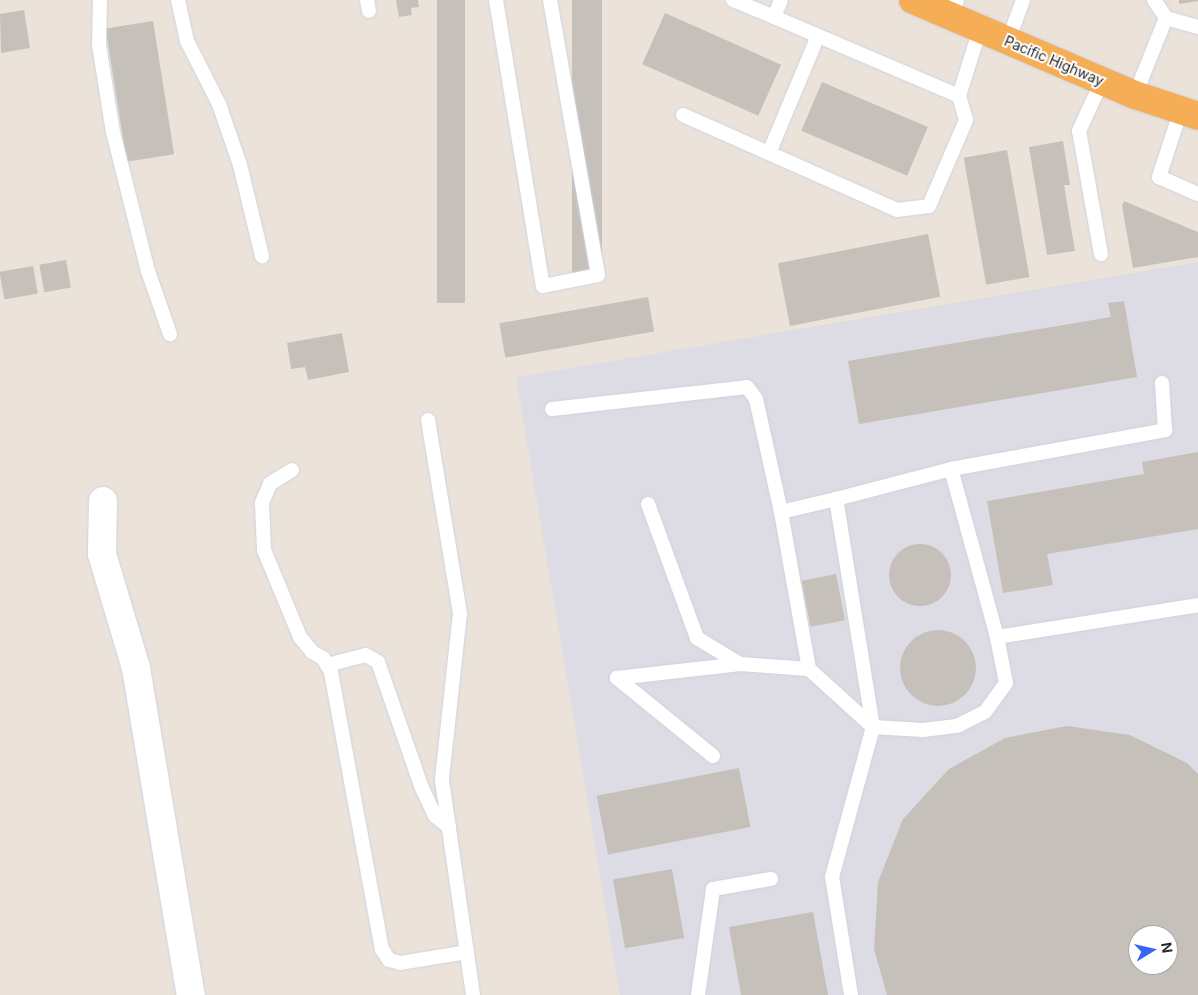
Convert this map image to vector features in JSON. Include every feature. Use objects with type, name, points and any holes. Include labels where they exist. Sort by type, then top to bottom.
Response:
[{"type":"highway","name":"Pacific Highway","points":[[912,0],[955,8],[980,29],[1135,95],[1189,113]]},
{"type":"street","points":[[103,501],[102,554],[136,668],[192,995]]},
{"type":"lane","points":[[100,0],[99,45],[113,132],[148,270],[170,334]]},
{"type":"lane","points":[[178,0],[187,41],[219,104],[240,166],[262,256]]},
{"type":"lane","points":[[496,0],[543,286],[598,275],[550,0]]},
{"type":"lane","points":[[733,0],[959,96]]},
{"type":"lane","points":[[774,18],[781,0]]},
{"type":"lane","points":[[1008,41],[1023,0]]},
{"type":"lane","points":[[1154,0],[1166,18],[1198,27]]},
{"type":"lane","points":[[1135,95],[1166,18]]},
{"type":"lane","points":[[683,115],[897,210],[929,206],[966,120],[959,96],[980,29]]},
{"type":"lane","points":[[769,153],[818,36]]},
{"type":"lane","points":[[1101,254],[1079,131],[1102,81]]},
{"type":"lane","points":[[1189,113],[1159,177],[1198,194]]},
{"type":"lane","points":[[780,512],[951,468],[1165,430],[1162,383]]},
{"type":"lane","points":[[552,409],[747,387],[756,399],[780,512],[809,669],[873,727],[923,730],[957,726],[985,712],[1006,683],[997,637],[951,468]]},
{"type":"lane","points":[[428,420],[460,613],[442,780],[474,995]]},
{"type":"lane","points":[[292,470],[270,484],[262,503],[264,550],[300,637],[312,652],[323,658],[331,672],[382,949],[389,960],[400,963],[467,952]]},
{"type":"lane","points":[[836,499],[873,727],[832,877],[851,995]]},
{"type":"lane","points":[[648,504],[697,638],[740,664]]},
{"type":"lane","points":[[997,637],[1198,605]]},
{"type":"lane","points":[[327,666],[366,655],[378,662],[422,788],[435,816],[449,827]]},
{"type":"lane","points":[[714,756],[617,678],[740,664],[809,669]]},
{"type":"lane","points":[[698,995],[713,889],[771,879]]},
{"type":"shaded area","points":[[1198,262],[1198,995],[620,995],[516,377]]},
{"type":"building","points":[[396,0],[418,0],[419,7],[411,8],[412,15],[399,17]]},
{"type":"building","points":[[437,0],[465,0],[465,303],[437,303]]},
{"type":"building","points":[[572,0],[602,0],[602,277],[572,277]]},
{"type":"building","points":[[1179,0],[1198,0],[1198,1],[1179,4]]},
{"type":"building","points":[[24,10],[30,48],[1,53],[0,14]]},
{"type":"building","points":[[665,13],[781,65],[758,116],[642,64]]},
{"type":"building","points":[[153,21],[174,154],[127,162],[106,29]]},
{"type":"building","points":[[822,82],[928,127],[907,176],[801,131]]},
{"type":"building","points":[[1063,141],[1070,185],[1064,185],[1075,251],[1047,255],[1029,147]]},
{"type":"building","points":[[1007,150],[1029,277],[986,285],[964,158]]},
{"type":"building","points":[[1124,201],[1198,232],[1198,257],[1133,268],[1122,206]]},
{"type":"building","points":[[928,234],[940,297],[790,326],[778,263]]},
{"type":"building","points":[[66,260],[71,288],[44,292],[39,265]]},
{"type":"building","points":[[33,266],[38,294],[4,299],[0,272]]},
{"type":"building","points":[[648,297],[654,331],[505,358],[499,323]]},
{"type":"building","points":[[1124,301],[1137,377],[859,424],[848,361],[1111,317],[1108,303]]},
{"type":"building","points":[[342,333],[349,372],[308,380],[305,367],[291,369],[287,343]]},
{"type":"building","points":[[1198,452],[1198,529],[1047,554],[1053,585],[1003,593],[987,501],[1144,474],[1142,462]]},
{"type":"building","points":[[920,544],[937,549],[942,553],[946,558],[951,575],[946,592],[942,597],[937,601],[920,606],[903,601],[898,597],[894,592],[889,575],[894,558],[898,553],[903,549]]},
{"type":"building","points":[[836,574],[845,620],[811,627],[802,581]]},
{"type":"building","points":[[938,630],[953,633],[965,641],[973,653],[976,668],[973,683],[965,695],[953,703],[938,706],[923,703],[911,695],[903,683],[900,668],[903,653],[911,641],[923,633]]},
{"type":"building","points":[[1067,726],[1130,735],[1187,763],[1198,774],[1198,995],[887,995],[874,949],[878,882],[903,819],[949,769],[1005,738]]},
{"type":"building","points":[[739,768],[750,827],[608,855],[597,796]]},
{"type":"building","points":[[672,869],[684,938],[625,948],[613,879]]},
{"type":"building","points":[[813,912],[828,995],[741,995],[729,927]]}]
